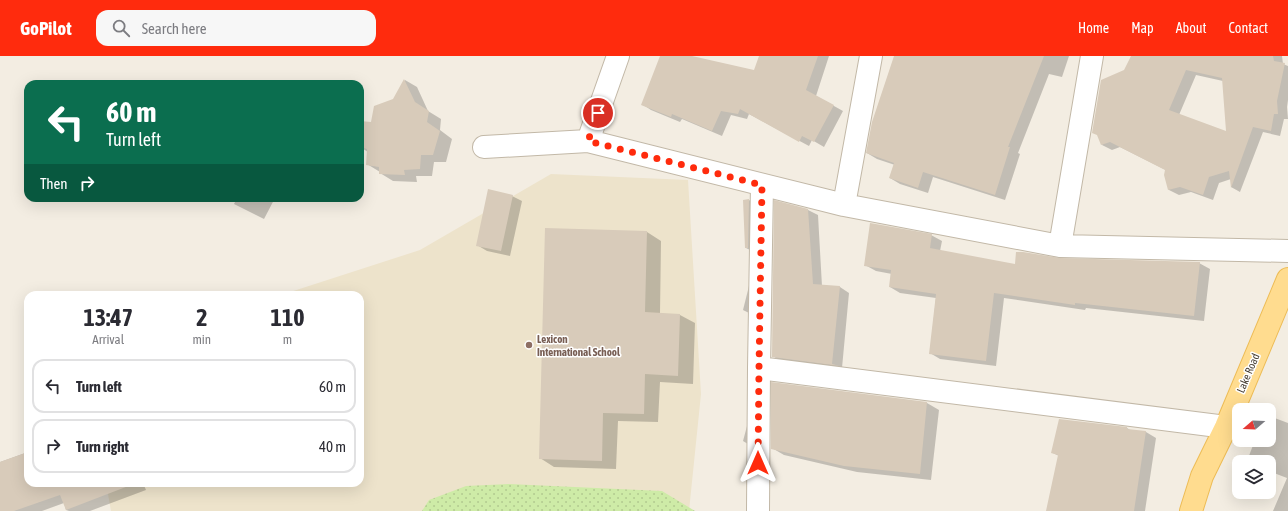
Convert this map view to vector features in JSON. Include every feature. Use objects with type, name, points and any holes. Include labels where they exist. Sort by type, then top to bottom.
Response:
[{"type":"main road","name":"Lake Road","points":[[1191,511],[1202,476],[1226,427],[1288,279]]},
{"type":"street","points":[[588,141],[618,56]]},
{"type":"street","points":[[844,205],[872,56]]},
{"type":"street","points":[[1060,246],[1092,56]]},
{"type":"street","points":[[484,147],[588,141],[844,205],[1060,246],[1288,251]]},
{"type":"street","points":[[758,511],[762,185]]},
{"type":"street","points":[[759,368],[1226,427]]},
{"type":"shaded area","name":"Lexicon International School","points":[[551,174],[688,180],[701,394],[689,511],[111,511],[107,487],[364,487],[364,291],[293,291],[420,250]]},
{"type":"green space","points":[[509,484],[662,491],[695,511],[422,511],[429,500],[466,486]]},
{"type":"building","points":[[660,56],[692,56],[754,70],[759,56],[818,56],[806,90],[834,105],[814,142],[802,136],[799,142],[740,109],[738,114],[721,111],[712,131],[672,114],[671,117],[641,105]]},
{"type":"building","points":[[894,56],[1044,56],[1008,147],[1010,147],[995,195],[923,172],[918,188],[889,178],[894,163],[866,153],[872,122]]},
{"type":"building","points":[[1131,56],[1273,56],[1274,61],[1285,63],[1277,101],[1278,114],[1274,114],[1271,131],[1253,127],[1231,188],[1229,171],[1209,177],[1203,195],[1180,187],[1168,190],[1164,175],[1165,170],[1110,142],[1101,145],[1097,135],[1092,133],[1101,80],[1124,70]],"holes":[[[1186,70],[1222,78],[1226,131],[1169,110]]]},
{"type":"building","points":[[404,79],[415,102],[429,111],[427,122],[440,131],[433,155],[421,155],[420,169],[404,170],[405,175],[379,174],[379,167],[366,165],[367,149],[364,148],[364,121],[371,122],[374,106],[393,99]]},
{"type":"building","points":[[488,189],[513,195],[501,251],[476,246]]},
{"type":"building","points":[[749,199],[748,248],[745,248],[743,200]]},
{"type":"building","points":[[774,200],[808,209],[813,284],[840,286],[832,364],[840,366],[772,357]]},
{"type":"building","points":[[870,223],[932,234],[930,248],[1015,264],[1016,252],[1060,258],[1200,262],[1194,316],[1075,303],[1075,305],[994,293],[986,361],[929,354],[936,294],[889,287],[891,270],[864,266]]},
{"type":"building","points":[[545,228],[647,231],[645,312],[680,314],[678,376],[645,374],[644,414],[603,413],[602,461],[539,459]]},
{"type":"building","points":[[771,382],[927,402],[920,474],[844,466],[771,449]]},
{"type":"building","points":[[1059,419],[1127,427],[1127,429],[1146,431],[1134,511],[1046,511],[1058,455],[1051,453]]},
{"type":"building","points":[[24,453],[24,487],[126,487],[66,510],[60,495],[14,511],[0,511],[0,462]]},
{"type":"place","name":"Lexicon International School","points":[[529,345]]},
{"type":"route","points":[[598,113],[588,141],[762,185],[758,463]]}]
